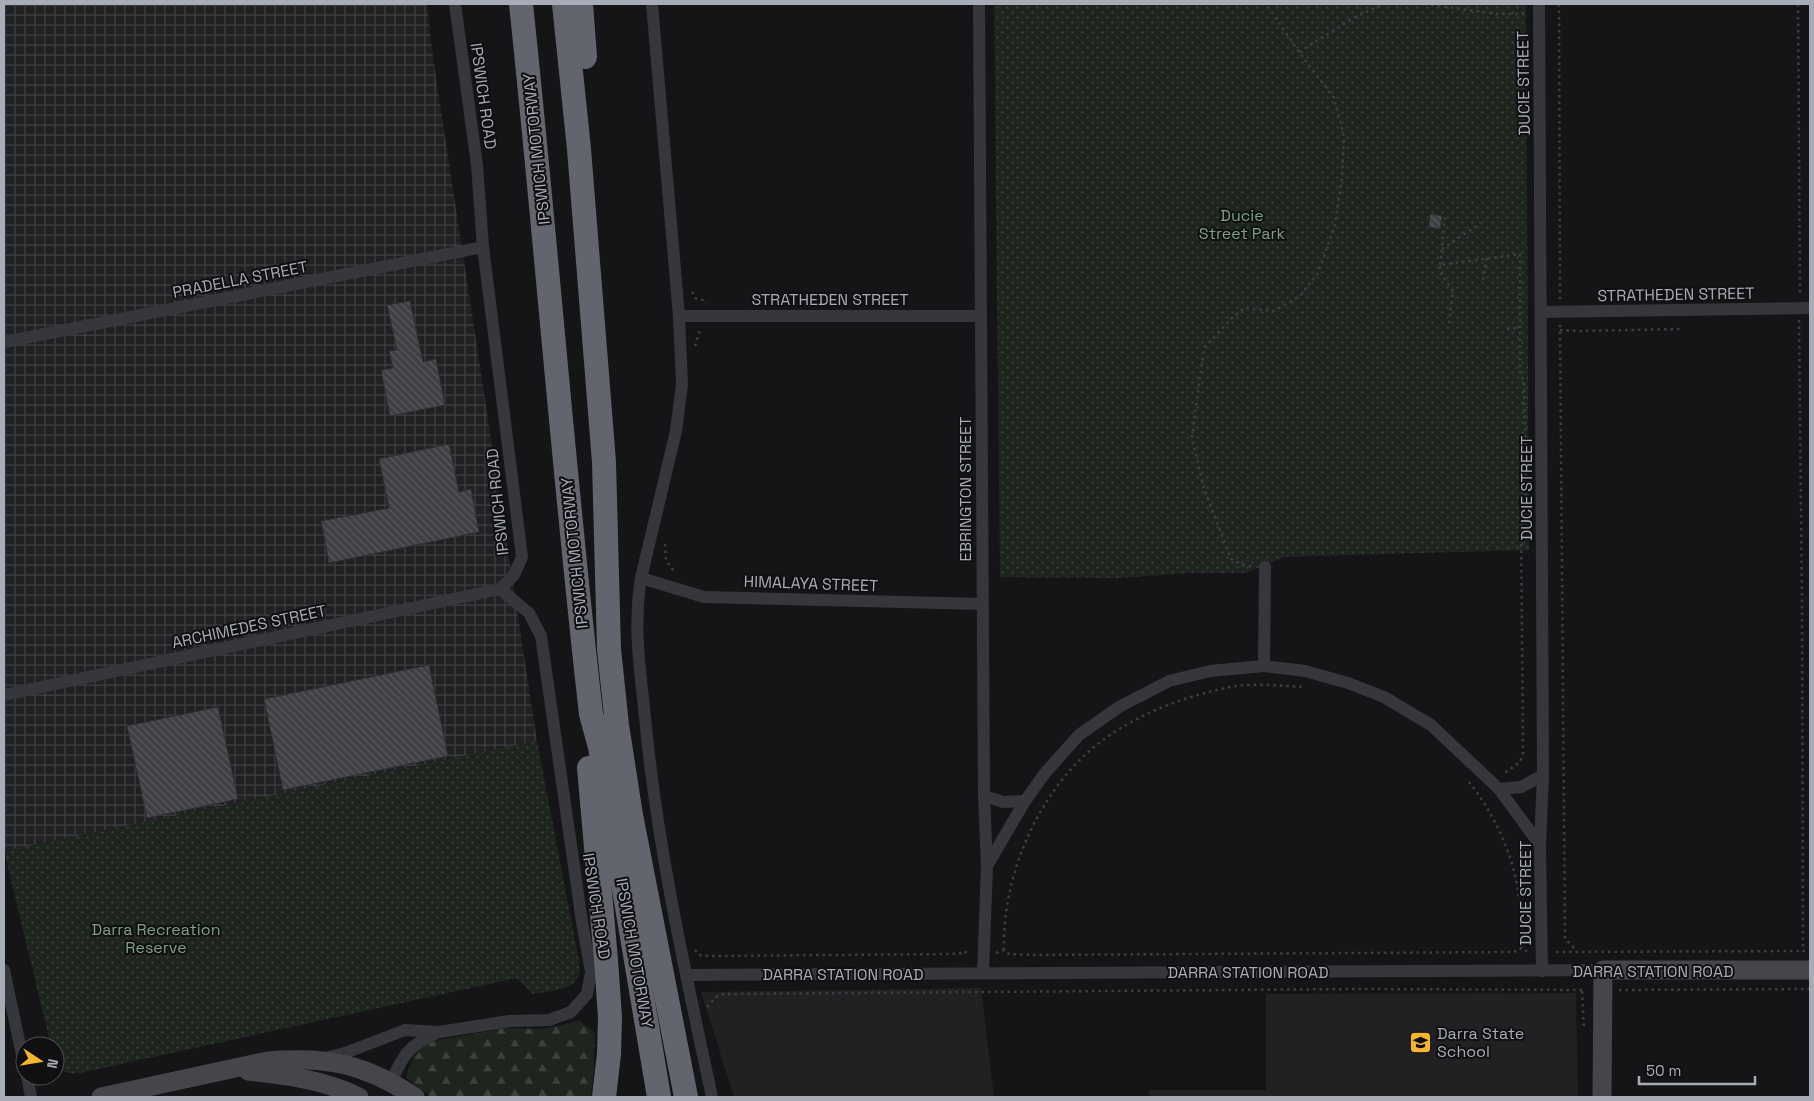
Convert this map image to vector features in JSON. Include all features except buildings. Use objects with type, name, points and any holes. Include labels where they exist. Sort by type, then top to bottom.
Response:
[{"type":"highway","name":"IPSWICH MOTORWAY","points":[[564,4],[604,462],[609,649],[617,725],[633,824],[686,1097]]},
{"type":"highway","points":[[578,149],[590,125],[582,4]]},
{"type":"highway","name":"IPSWICH MOTORWAY","points":[[519,9],[538,160],[568,493],[592,714],[600,747],[659,1097]]},
{"type":"highway","points":[[592,714],[588,756],[610,1017],[609,1054],[604,1097]]},
{"type":"main road","name":"DARRA STATION ROAD","points":[[1603,970],[1810,970]]},
{"type":"main road","points":[[1602,1097],[1603,970]]},
{"type":"main road","points":[[101,1097],[268,1061],[296,1058],[321,1059],[346,1064],[395,1090],[415,1097]]},
{"type":"main road","points":[[232,1069],[314,1080],[359,1097]]},
{"type":"street","name":"IPSWICH ROAD","points":[[321,1059],[345,1053],[405,1030],[439,1032],[509,1021],[548,1020],[571,1012],[587,994],[591,972],[582,922],[541,636],[530,613],[500,589],[514,575],[522,557],[483,247],[477,165],[455,4]]},
{"type":"street","points":[[652,4],[679,316],[682,384],[676,431],[641,578],[636,638],[650,777],[660,839],[712,1097]]},
{"type":"street","name":"EBRINGTON STREET","points":[[979,4],[982,604],[984,796],[987,866],[983,973]]},
{"type":"street","name":"DUCIE STREET","points":[[1539,9],[1542,312],[1543,774],[1540,845],[1542,971]]},
{"type":"street","name":"PRADELLA STREET","points":[[4,342],[483,247]]},
{"type":"street","name":"STRATHEDEN STREET","points":[[1542,312],[1805,308]]},
{"type":"street","name":"STRATHEDEN STREET","points":[[679,316],[980,316]]},
{"type":"street","points":[[1264,666],[1265,567]]},
{"type":"street","name":"HIMALAYA STREET","points":[[641,578],[704,597],[982,604]]},
{"type":"street","name":"ARCHIMEDES STREET","points":[[4,695],[500,589]]},
{"type":"street","points":[[987,866],[1025,801],[1045,772],[1079,735],[1119,707],[1169,682],[1210,671],[1264,666],[1305,671],[1348,683],[1384,697],[1431,725],[1497,787],[1540,845]]},
{"type":"street","points":[[1497,787],[1521,787],[1543,774]]},
{"type":"street","points":[[984,796],[1003,802],[1025,801]]},
{"type":"street","points":[[4,970],[18,1036]]},
{"type":"street","name":"DARRA STATION ROAD","points":[[686,975],[1603,970]]},
{"type":"street","name":"IPSWICH ROAD","points":[[395,1090],[402,1059],[419,1042],[439,1032]]},
{"type":"path","points":[[1265,567],[1245,566],[1231,559],[1204,489],[1192,437],[1204,348],[1244,308],[1274,311],[1300,296],[1318,273],[1335,225],[1342,177],[1344,137],[1334,98],[1298,52],[1266,4]]},
{"type":"path","points":[[1298,52],[1355,16],[1384,4]]},
{"type":"path","points":[[1425,4],[1498,14],[1539,9]]},
{"type":"path","points":[[1559,4],[1565,938],[1577,951]]},
{"type":"path","points":[[1798,4],[1805,308],[1802,602],[1803,951]]},
{"type":"path","points":[[1445,217],[1440,272],[1453,291],[1449,323]]},
{"type":"path","points":[[1442,249],[1481,223]]},
{"type":"path","points":[[1440,265],[1520,254],[1520,374],[1524,381],[1526,506],[1521,514],[1523,753],[1520,762],[1501,776],[1497,787],[1482,801]]},
{"type":"path","points":[[1483,280],[1487,258]]},
{"type":"path","points":[[1507,329],[1520,328]]},
{"type":"path","points":[[1560,330],[1680,329]]},
{"type":"path","points":[[1004,950],[1004,937],[1012,882],[1026,840],[1044,807],[1071,768],[1094,747],[1122,728],[1154,712],[1192,697],[1237,686],[1261,684],[1307,687]]},
{"type":"path","points":[[1004,950],[1009,954],[1032,955],[1512,952],[1520,950],[1523,944],[1515,876],[1496,824],[1468,780]]},
{"type":"path","points":[[693,944],[699,955],[710,956],[951,954],[961,953],[963,950],[969,954],[984,954],[1000,953],[1004,950]]},
{"type":"path","points":[[1521,948],[1527,952],[1810,951]]},
{"type":"path","points":[[707,1013],[708,1005],[724,994],[1358,989],[1810,989]]},
{"type":"shaded area","points":[[4,4],[427,4],[433,58],[537,741],[4,851]]},
{"type":"shaded area","points":[[981,988],[994,1097],[734,1097],[701,992]]},
{"type":"shaded area","name":"Darra State School","points":[[1576,993],[1578,1097],[1148,1097],[1149,1090],[1266,1090],[1266,994]]},
{"type":"green space","name":"Ducie Street Park","points":[[994,4],[1526,4],[1529,550],[1284,557],[1246,573],[1187,573],[1121,578],[1000,577]]},
{"type":"green space","name":"Darra Recreation Reserve","points":[[537,741],[580,966],[579,975],[570,985],[557,990],[533,994],[517,978],[75,1074],[65,1072],[65,1036],[49,1036],[4,851]]},
{"type":"green space","points":[[579,1020],[595,1033],[591,1097],[431,1097],[406,1077],[413,1058],[428,1042],[504,1028],[538,1029]]},
{"type":"place","name":"Darra State School","points":[[1421,1042]]}]
